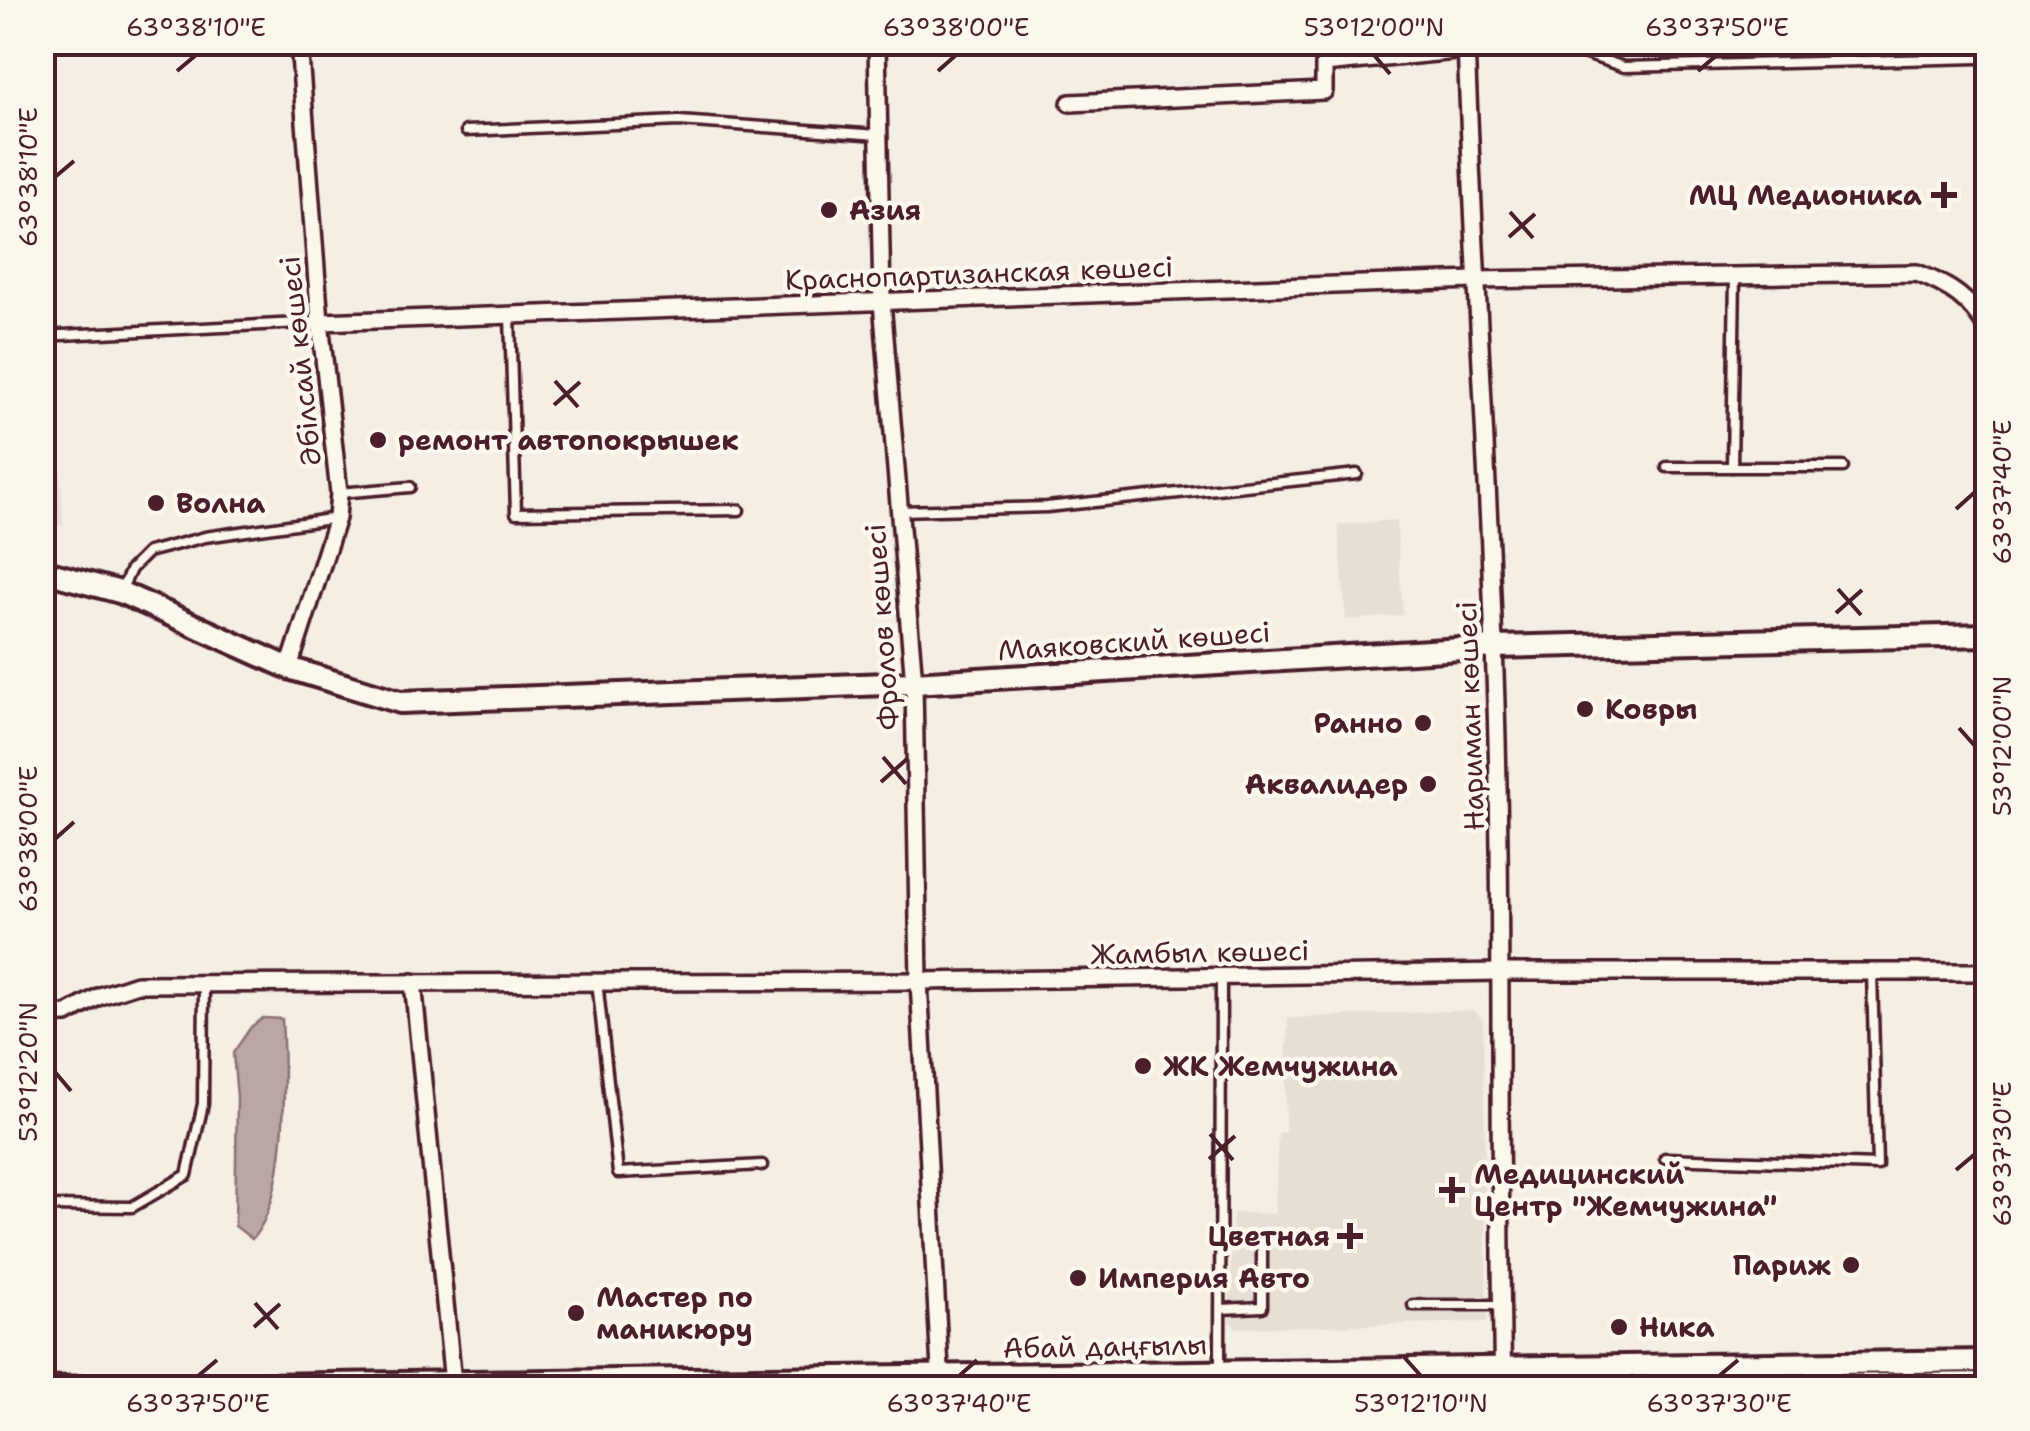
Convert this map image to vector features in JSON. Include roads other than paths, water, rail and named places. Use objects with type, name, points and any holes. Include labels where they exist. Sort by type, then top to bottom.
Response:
[{"type":"main road","name":"Маяковский көшесі","points":[[42,570],[120,592],[289,668],[400,702],[914,682],[1494,646],[1988,635]]},
{"type":"main road","name":"Абай даңғылы","points":[[42,1388],[941,1382],[1220,1372],[1503,1378],[1988,1361]]},
{"type":"main road","points":[[1602,1388],[1988,1383]]},
{"type":"street","name":"Әбілсай көшесі","points":[[289,668],[337,518],[338,493],[298,42]]},
{"type":"street","name":"Фролов көшесі","points":[[877,42],[882,302],[914,682],[919,981],[941,1382]]},
{"type":"street","points":[[1070,103],[1324,91],[1324,64],[1466,46]]},
{"type":"street","name":"Нариман көшесі","points":[[1466,46],[1494,646],[1502,972],[1503,1378]]},
{"type":"street","name":"Краснопартизанская көшесі","points":[[320,322],[1474,280],[1917,273],[1953,287],[1983,313]]},
{"type":"street","points":[[1983,313],[1988,331]]},
{"type":"street","name":"Жамбыл көшесі","points":[[42,1015],[67,1014],[100,996],[137,984],[919,981],[1502,972],[1988,972]]},
{"type":"street","points":[[413,982],[453,1383]]},
{"type":"lane","points":[[1466,46],[1556,44],[1624,67],[1978,58],[1988,54]]},
{"type":"lane","points":[[466,131],[679,120],[879,135]]},
{"type":"lane","points":[[1732,467],[1735,276]]},
{"type":"lane","points":[[510,316],[516,513],[739,510]]},
{"type":"lane","name":"Краснопартизанская көшесі","points":[[42,336],[320,322]]},
{"type":"lane","points":[[1668,467],[1842,467]]},
{"type":"lane","points":[[900,511],[1046,507],[1356,474]]},
{"type":"lane","points":[[338,493],[410,487]]},
{"type":"lane","points":[[120,592],[130,568],[148,552],[205,536],[337,518]]},
{"type":"lane","points":[[1665,1158],[1877,1165],[1872,972]]},
{"type":"lane","points":[[1220,976],[1220,1372]]},
{"type":"lane","points":[[597,981],[618,1173],[762,1166]]},
{"type":"lane","points":[[42,1206],[132,1208],[188,1174],[203,1104],[204,984]]},
{"type":"lane","points":[[1220,1309],[1262,1307],[1262,1244]]},
{"type":"lane","points":[[1413,1305],[1502,1305]]},
{"type":"place","name":"МЦ Медионика","points":[[1944,195]]},
{"type":"place","name":"Азия","points":[[829,210]]},
{"type":"place","name":"ремонт автопокрышек","points":[[378,440]]},
{"type":"place","name":"Волна","points":[[156,503]]},
{"type":"place","name":"Ковры","points":[[1585,709]]},
{"type":"place","name":"Ранно","points":[[1423,723]]},
{"type":"place","name":"Аквалидер","points":[[1428,784]]},
{"type":"place","name":"ЖК Жемчужина","points":[[1143,1066]]},
{"type":"place","name":"Медицинский Центр \"Жемчужина\"","points":[[1452,1190]]},
{"type":"place","name":"Цветная","points":[[1350,1236]]},
{"type":"place","name":"Париж","points":[[1851,1265]]},
{"type":"place","name":"Империя Авто","points":[[1078,1278]]},
{"type":"place","name":"Мастер по маникюру","points":[[576,1313]]},
{"type":"place","name":"Ника","points":[[1619,1327]]}]
